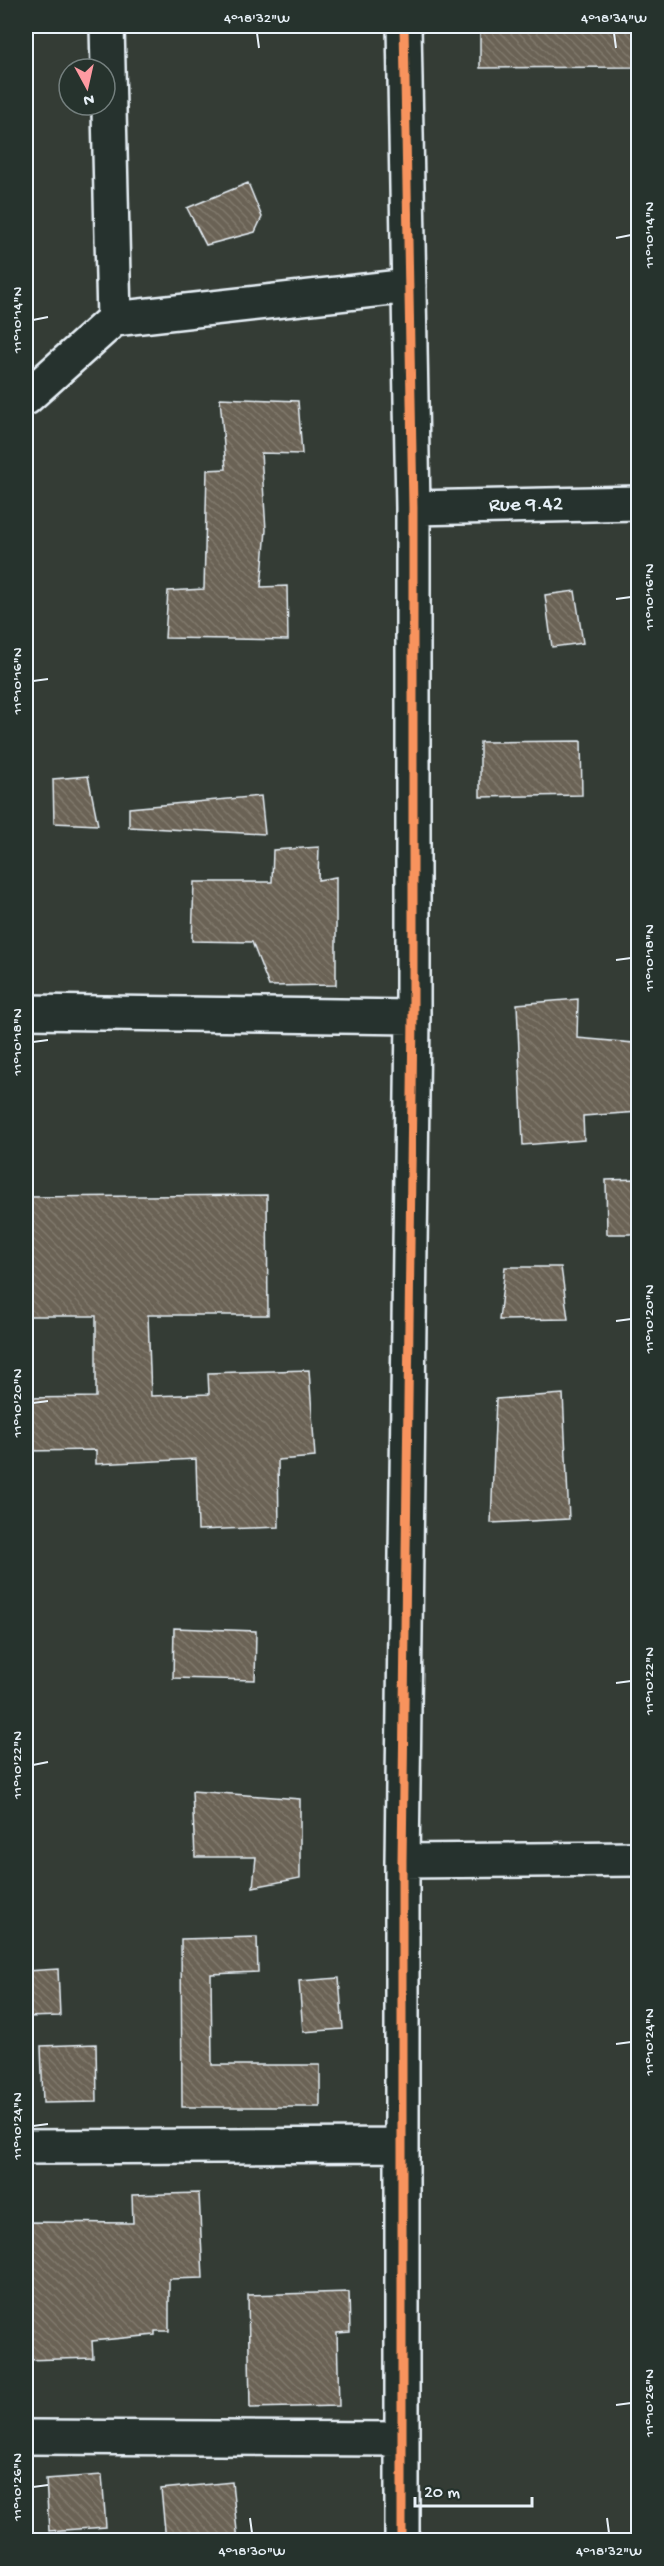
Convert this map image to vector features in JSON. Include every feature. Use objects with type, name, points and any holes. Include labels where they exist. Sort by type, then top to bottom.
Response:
[{"type":"street","points":[[107,26],[114,319]]},
{"type":"street","points":[[402,2541],[402,1861],[413,1017],[414,508],[404,26]]},
{"type":"street","points":[[26,398],[114,319],[409,286]]},
{"type":"street","name":"Rue 9.42","points":[[414,508],[639,503]]},
{"type":"street","points":[[26,1012],[413,1017]]},
{"type":"street","points":[[402,1861],[639,1859]]},
{"type":"street","points":[[26,2147],[402,2145]]},
{"type":"street","points":[[26,2437],[402,2439]]},
{"type":"building","points":[[480,26],[639,26],[639,67],[480,68]]},
{"type":"building","points":[[248,183],[262,217],[255,232],[206,245],[187,208]]},
{"type":"building","points":[[220,398],[298,401],[302,454],[261,453],[266,530],[261,587],[287,586],[288,640],[165,638],[168,591],[204,589],[207,470],[226,469]]},
{"type":"building","points":[[575,591],[583,643],[552,647],[545,595]]},
{"type":"building","points":[[581,741],[582,795],[480,797],[480,742]]},
{"type":"building","points":[[88,776],[98,825],[54,823],[53,779]]},
{"type":"building","points":[[261,796],[265,834],[129,827],[129,808]]},
{"type":"building","points":[[319,847],[318,880],[336,877],[336,985],[269,986],[252,942],[192,941],[194,882],[272,882],[273,850]]},
{"type":"building","points":[[578,999],[577,1038],[634,1043],[639,1112],[583,1116],[584,1140],[523,1145],[517,1004]]},
{"type":"building","points":[[639,1179],[639,1234],[607,1234],[606,1180]]},
{"type":"building","points":[[267,1195],[268,1315],[148,1315],[151,1396],[209,1394],[208,1373],[309,1370],[315,1457],[278,1460],[279,1527],[198,1530],[196,1459],[96,1464],[96,1450],[26,1451],[26,1398],[96,1397],[96,1316],[26,1316],[26,1197]]},
{"type":"building","points":[[505,1267],[561,1267],[568,1319],[499,1320]]},
{"type":"building","points":[[563,1394],[569,1519],[491,1523],[496,1399]]},
{"type":"building","points":[[174,1628],[256,1631],[255,1680],[173,1678]]},
{"type":"building","points":[[192,1791],[300,1799],[300,1878],[253,1887],[256,1857],[195,1857]]},
{"type":"building","points":[[257,1937],[258,1972],[211,1974],[212,2065],[320,2065],[320,2107],[182,2107],[181,1939]]},
{"type":"building","points":[[58,1969],[60,2016],[26,2017],[26,1971]]},
{"type":"building","points":[[339,1978],[343,2029],[303,2032],[299,1981]]},
{"type":"building","points":[[96,2044],[97,2102],[43,2103],[41,2046]]},
{"type":"building","points":[[199,2193],[203,2278],[169,2279],[169,2331],[155,2331],[155,2335],[92,2341],[93,2358],[26,2360],[26,2222],[133,2223],[132,2195]]},
{"type":"building","points":[[349,2292],[350,2332],[337,2333],[339,2406],[250,2408],[248,2295]]},
{"type":"building","points":[[102,2475],[106,2527],[49,2531],[46,2479]]},
{"type":"building","points":[[232,2482],[238,2541],[166,2541],[161,2489]]},
{"type":"cycle path","points":[[402,2540],[402,1861],[413,1017],[413,508],[404,26]]}]
